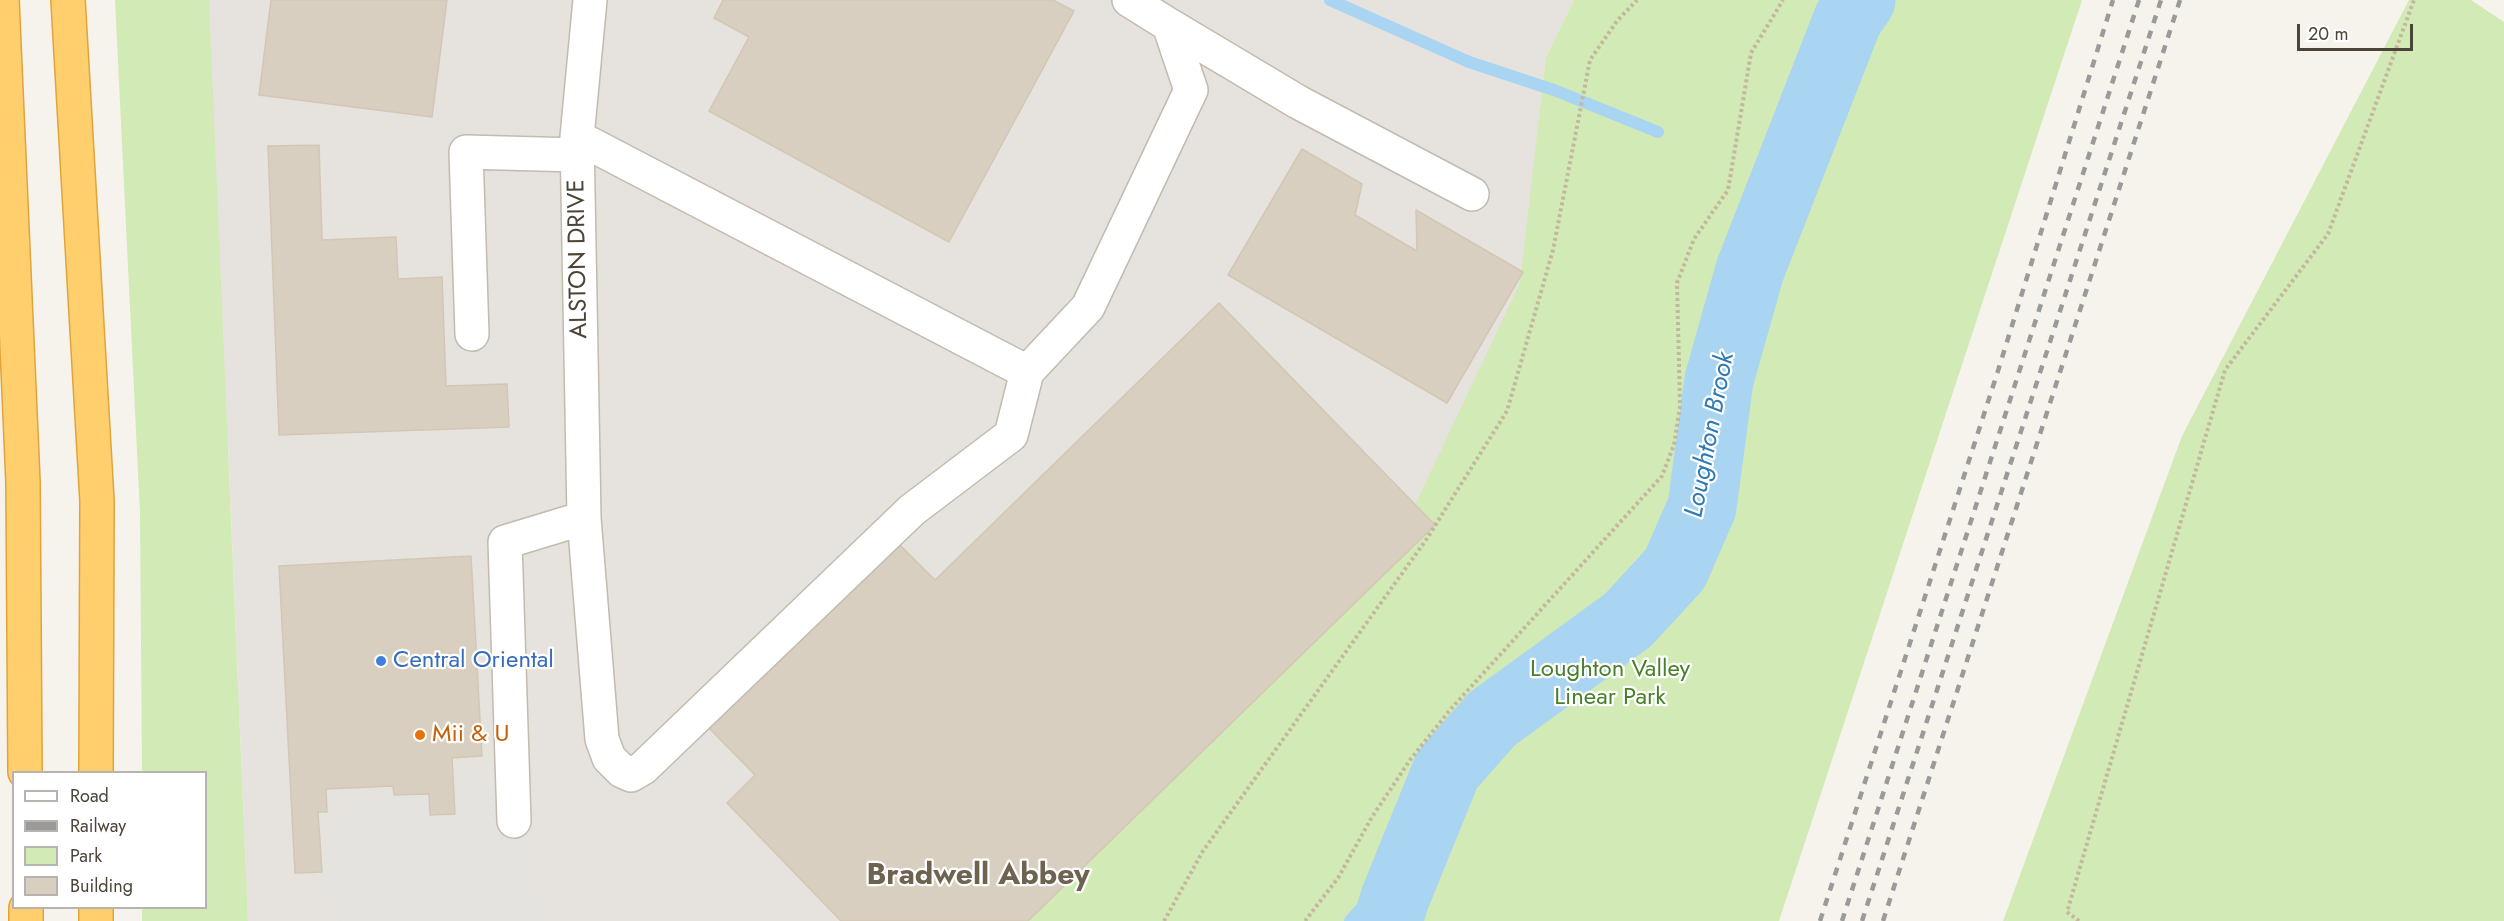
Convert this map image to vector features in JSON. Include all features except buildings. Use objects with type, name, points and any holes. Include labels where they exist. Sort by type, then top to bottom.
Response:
[{"type":"highway","points":[[2,0],[24,482],[25,771]]},
{"type":"highway","points":[[68,0],[97,501],[96,771]]},
{"type":"street","name":"ALSTON DRIVE","points":[[590,0],[577,146],[584,518],[602,739],[609,758],[622,771],[631,775],[643,768],[912,510],[1011,435],[1027,372]]},
{"type":"street","points":[[1130,0],[1298,102],[1472,194]]},
{"type":"street","points":[[472,334],[466,152],[577,146],[1027,372],[1088,307],[1191,90],[1169,25]]},
{"type":"street","points":[[514,821],[505,542],[584,518]]},
{"type":"path","points":[[1164,921],[1203,851],[1426,540],[1507,411],[1553,250],[1590,60],[1617,21],[1637,0]]},
{"type":"path","points":[[1305,921],[1338,878],[1372,817],[1410,760],[1450,710],[1662,476],[1674,445],[1680,406],[1677,283],[1694,239],[1728,190],[1750,53],[1783,0]]},
{"type":"path","points":[[2079,921],[2067,912],[2225,370],[2328,234],[2414,0]]},
{"type":"shaded area","points":[[181,0],[1574,0],[1546,57],[1523,272],[1500,378],[1435,525],[1028,921],[248,921],[228,444]]},
{"type":"shaded area","points":[[532,777],[537,921],[341,921],[336,917],[324,884],[324,858],[331,830],[351,811],[363,804],[394,795],[429,794],[430,815],[454,814],[453,780]]},
{"type":"green space","points":[[115,0],[209,0],[248,921],[142,921],[142,909],[207,909],[207,771],[142,771],[140,513]]},
{"type":"green space","name":"Loughton Valley Linear Park","points":[[1574,0],[2082,0],[1779,921],[1028,921],[1381,577],[1520,283],[1546,57]]},
{"type":"green space","points":[[2409,0],[2471,0],[2504,22],[2504,921],[2003,921],[2182,436]]},
{"type":"waterway","points":[[1330,0],[1469,62],[1554,90],[1658,132]]},
{"type":"waterway","name":"Loughton Brook","points":[[1388,921],[1395,898],[1447,770],[1492,719],[1628,620],[1675,569],[1702,507],[1719,380],[1750,270],[1848,19],[1861,0]]},
{"type":"waterway","points":[[1350,921],[1416,846]]},
{"type":"railway","points":[[1820,921],[1997,374],[2113,0]]},
{"type":"railway","points":[[1842,921],[2139,0]]},
{"type":"railway","points":[[1862,921],[2161,0]]},
{"type":"railway","points":[[1883,921],[2180,0]]},
{"type":"place","name":"Central Oriental","points":[[381,661]]},
{"type":"place","name":"Mii & U","points":[[420,735]]},
{"type":"district","name":"Bradwell Abbey","points":[[978,877]]}]
